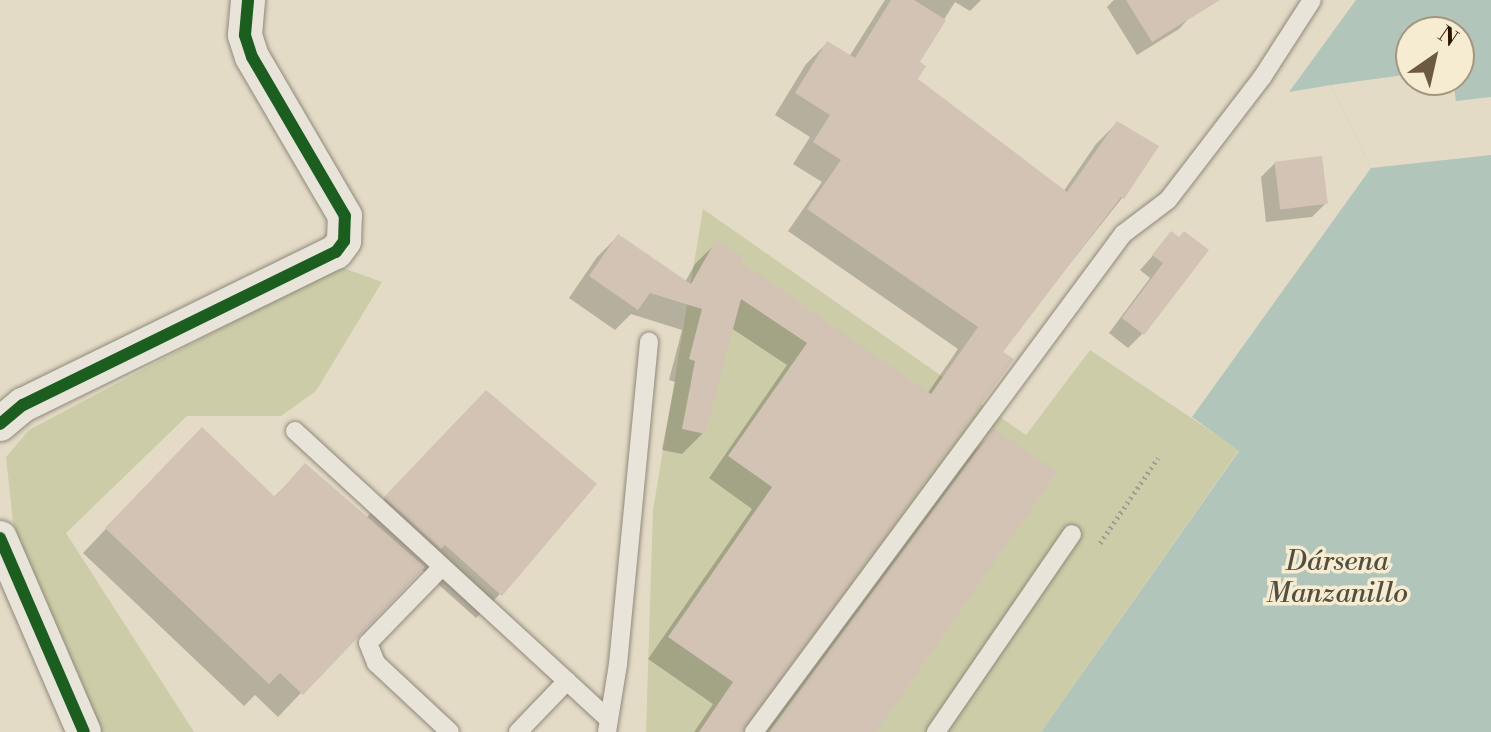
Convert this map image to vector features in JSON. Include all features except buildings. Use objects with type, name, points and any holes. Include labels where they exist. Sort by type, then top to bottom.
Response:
[{"type":"street","points":[[0,424],[23,405],[336,252],[344,241],[345,216],[252,57],[245,35],[248,0]]},
{"type":"street","points":[[0,538],[84,732]]},
{"type":"lane","points":[[754,732],[1123,234],[1168,200],[1263,76],[1312,0]]},
{"type":"lane","points":[[608,725],[618,664],[649,341]]},
{"type":"lane","points":[[295,431],[567,681],[608,725]]},
{"type":"lane","points":[[936,732],[1072,534]]},
{"type":"lane","points":[[442,567],[368,643],[376,663],[450,732]]},
{"type":"lane","points":[[518,732],[567,681]]},
{"type":"green space","points":[[703,209],[1026,435],[1090,350],[1239,450],[1041,732],[646,732],[653,510]]},
{"type":"green space","points":[[338,266],[382,282],[316,391],[281,416],[187,416],[66,533],[194,732],[83,732],[52,650],[13,522],[6,457],[29,430]]},
{"type":"water","name":"Dársena Manzanillo","points":[[1356,0],[1491,0],[1491,732],[1041,732],[1239,451],[1192,417],[1371,168],[1331,85],[1289,92]]},
{"type":"pier","points":[[1395,76],[1395,96],[1455,96],[1456,101],[1491,97],[1491,155],[1371,168],[1331,85]]},
{"type":"cycle path","points":[[0,424],[23,405],[336,252],[344,241],[345,216],[252,57],[245,35],[248,0]]},
{"type":"cycle path","points":[[0,538],[84,732]]}]
